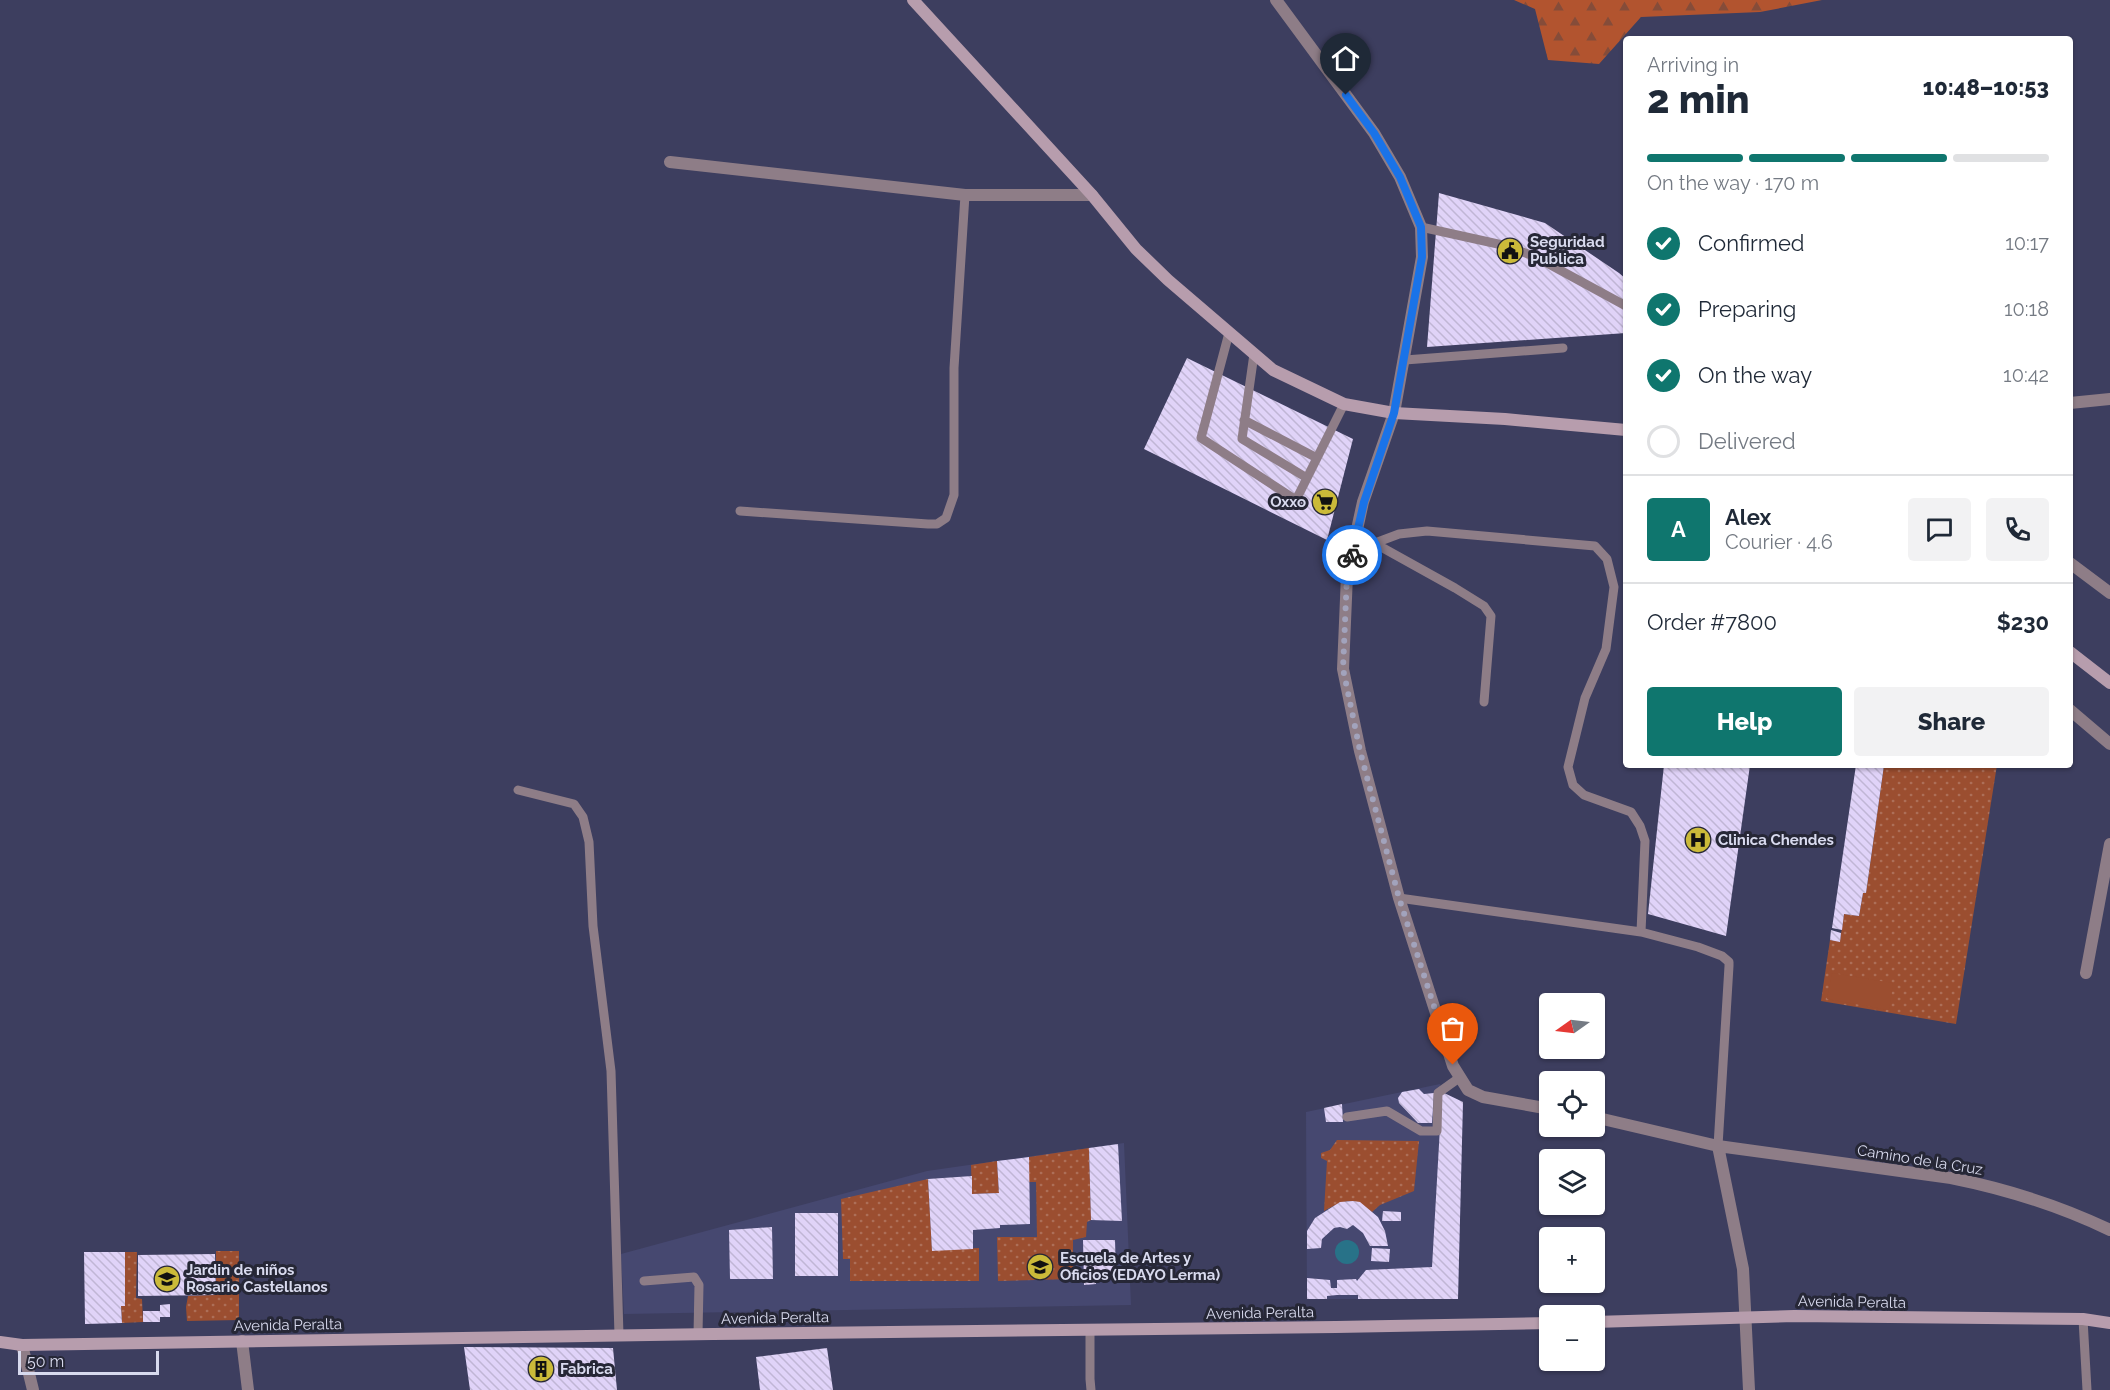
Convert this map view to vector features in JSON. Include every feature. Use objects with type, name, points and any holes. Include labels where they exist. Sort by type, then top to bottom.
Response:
[{"type":"street","points":[[913,0],[1092,195],[1136,249],[1228,333],[1273,370],[1344,404],[1394,413],[1505,419],[1623,430]]},
{"type":"street","points":[[1275,0],[1374,133],[1400,177],[1421,227],[1422,257],[1394,413],[1364,502],[1347,575],[1343,669],[1360,751],[1399,898],[1445,1043],[1459,1078],[1468,1090],[1483,1097],[1539,1107]]},
{"type":"street","points":[[670,162],[965,195],[1092,195]]},
{"type":"street","points":[[2073,403],[2110,399]]},
{"type":"street","points":[[2073,565],[2110,593]]},
{"type":"street","points":[[2073,654],[2110,683]]},
{"type":"street","points":[[2073,713],[2110,744]]},
{"type":"street","points":[[2086,973],[2110,843]]},
{"type":"street","name":"Camino de la Cruz","points":[[1605,1120],[1718,1146],[1982,1184],[2015,1193],[2110,1230]]},
{"type":"street","points":[[1718,1146],[1743,1269],[1749,1390]]},
{"type":"street","name":"Avenida Peralta","points":[[1605,1322],[1806,1316],[2083,1319],[2110,1323]]},
{"type":"street","name":"Avenida Peralta","points":[[0,1342],[22,1345],[1539,1323]]},
{"type":"street","points":[[242,1341],[248,1390]]},
{"type":"street","points":[[22,1345],[33,1390]]},
{"type":"lane","points":[[740,511],[928,524],[937,524],[946,518],[952,507],[954,495],[954,368],[965,195]]},
{"type":"lane","points":[[1421,227],[1507,246],[1536,257],[1623,304]]},
{"type":"lane","points":[[1228,333],[1201,438],[1296,500],[1344,404]]},
{"type":"lane","points":[[1405,360],[1563,348]]},
{"type":"lane","points":[[1254,354],[1242,439],[1307,478]]},
{"type":"lane","points":[[1244,420],[1317,458]]},
{"type":"lane","points":[[1375,543],[1399,534],[1427,531],[1595,546],[1607,559],[1614,587],[1606,649],[1585,698],[1568,767],[1573,784],[1584,795],[1631,812],[1640,825],[1645,841],[1641,933]]},
{"type":"lane","points":[[1356,533],[1484,606],[1491,616],[1484,702]]},
{"type":"lane","points":[[518,790],[574,804],[582,817],[589,842],[593,926],[611,1071],[619,1335]]},
{"type":"lane","points":[[1399,898],[1641,933],[1698,947],[1722,956],[1729,962],[1718,1146]]},
{"type":"lane","points":[[1347,1117],[1387,1111],[1421,1131],[1437,1131],[1438,1093],[1459,1078]]},
{"type":"lane","points":[[644,1281],[694,1277],[699,1285],[698,1334]]},
{"type":"lane","points":[[2083,1319],[2087,1390]]},
{"type":"lane","points":[[1090,1330],[1089,1379],[1091,1390]]},
{"type":"shaded area","points":[[1884,768],[1997,768],[1956,1024],[1821,1001],[1830,940],[1840,941],[1844,914],[1859,916],[1863,893],[1866,893]]},
{"type":"shaded area","points":[[1832,973],[1893,983],[1889,1010],[1827,999]]},
{"type":"shaded area","points":[[1440,1084],[1442,1092],[1463,1102],[1458,1299],[1307,1299],[1306,1112]]},
{"type":"shaded area","points":[[1337,1140],[1419,1141],[1414,1191],[1380,1205],[1372,1212],[1359,1204],[1348,1201],[1324,1211],[1327,1161],[1321,1158],[1321,1153],[1330,1150]]},
{"type":"shaded area","name":"Escuela de Artes y Oficios (EDAYO Lerma)","points":[[1124,1143],[1131,1305],[624,1314],[621,1254],[927,1171]]},
{"type":"shaded area","points":[[1089,1148],[1091,1220],[1087,1222],[1086,1237],[1073,1240],[1073,1279],[998,1281],[997,1237],[1037,1237],[1036,1182],[1029,1182],[1029,1157]]},
{"type":"shaded area","points":[[997,1161],[999,1193],[972,1194],[971,1165]]},
{"type":"shaded area","points":[[928,1179],[932,1250],[979,1248],[979,1281],[850,1281],[850,1259],[843,1259],[841,1199]]},
{"type":"shaded area","points":[[1347,1240],[1352,1241],[1358,1247],[1358,1257],[1352,1263],[1347,1264],[1342,1263],[1336,1257],[1335,1252],[1336,1247],[1342,1241]]},
{"type":"shaded area","points":[[216,1251],[239,1251],[239,1320],[187,1321],[188,1296],[216,1295]]},
{"type":"shaded area","points":[[125,1252],[137,1252],[136,1298],[142,1299],[143,1322],[122,1323],[121,1306],[125,1306]]},
{"type":"green space","points":[[1514,0],[1822,0],[1760,12],[1641,17],[1599,64],[1548,60],[1535,9]]},
{"type":"building","name":"Seguridad Publica","points":[[1439,193],[1545,223],[1623,276],[1623,333],[1427,347]]},
{"type":"building","points":[[1187,358],[1353,439],[1327,540],[1144,449]]},
{"type":"building","name":"Clinica Chendes","points":[[1664,768],[1750,768],[1726,936],[1648,914]]},
{"type":"building","points":[[1856,768],[1884,768],[1866,893],[1863,893],[1859,916],[1844,914],[1842,930],[1832,928]]},
{"type":"building","points":[[1831,930],[1841,933],[1840,942],[1830,940]]},
{"type":"building","points":[[1419,1089],[1424,1094],[1434,1093],[1432,1123],[1418,1123],[1399,1103],[1398,1098],[1402,1092]]},
{"type":"building","points":[[1442,1092],[1463,1102],[1458,1299],[1358,1299],[1358,1295],[1337,1295],[1327,1296],[1327,1299],[1307,1299],[1307,1278],[1330,1280],[1331,1288],[1337,1288],[1337,1280],[1356,1279],[1357,1281],[1366,1270],[1432,1267]]},
{"type":"building","points":[[1342,1104],[1343,1122],[1326,1122],[1324,1108]]},
{"type":"building","points":[[1118,1144],[1122,1221],[1091,1220],[1089,1148]]},
{"type":"building","points":[[1029,1157],[1030,1224],[1000,1225],[1000,1228],[973,1230],[973,1249],[932,1251],[928,1179],[972,1176],[972,1194],[999,1193],[997,1161]]},
{"type":"building","points":[[1340,1202],[1360,1202],[1378,1217],[1385,1231],[1388,1246],[1370,1246],[1363,1233],[1353,1225],[1347,1229],[1334,1228],[1322,1239],[1321,1248],[1307,1249],[1307,1231],[1315,1218]]},
{"type":"building","points":[[1383,1211],[1401,1212],[1401,1221],[1382,1221]]},
{"type":"building","points":[[795,1213],[838,1213],[838,1276],[795,1276]]},
{"type":"building","points":[[772,1227],[773,1279],[730,1279],[729,1230]]},
{"type":"building","points":[[1083,1240],[1115,1240],[1116,1274],[1096,1275],[1096,1284],[1084,1285]]},
{"type":"building","points":[[1372,1248],[1390,1249],[1389,1262],[1371,1261]]},
{"type":"building","points":[[84,1252],[125,1252],[125,1306],[121,1306],[122,1323],[85,1324]]},
{"type":"building","points":[[215,1254],[216,1295],[138,1296],[138,1255]]},
{"type":"building","points":[[170,1304],[170,1317],[160,1317],[160,1322],[143,1322],[143,1311],[160,1311],[160,1305]]},
{"type":"building","name":"Fabrica","points":[[464,1347],[613,1348],[617,1390],[470,1390]]},
{"type":"building","points":[[827,1348],[833,1390],[760,1390],[756,1357]]},
{"type":"way so far","points":[[1352,555],[1347,575],[1343,669],[1360,751],[1399,898],[1453,1065]]},
{"type":"place","name":"Seguridad Publica","points":[[1510,251]]},
{"type":"place","name":"Oxxo","points":[[1325,502]]},
{"type":"place","name":"Clinica Chendes","points":[[1698,840]]},
{"type":"place","name":"Escuela de Artes y Oficios (EDAYO Lerma)","points":[[1040,1267]]},
{"type":"place","name":"Jardin de niños Rosario Castellanos","points":[[167,1279]]},
{"type":"place","name":"Fabrica","points":[[541,1369]]},
{"type":"route","points":[[1346,95],[1374,133],[1413,204],[1421,227],[1422,257],[1394,413],[1364,502],[1352,555]]}]
